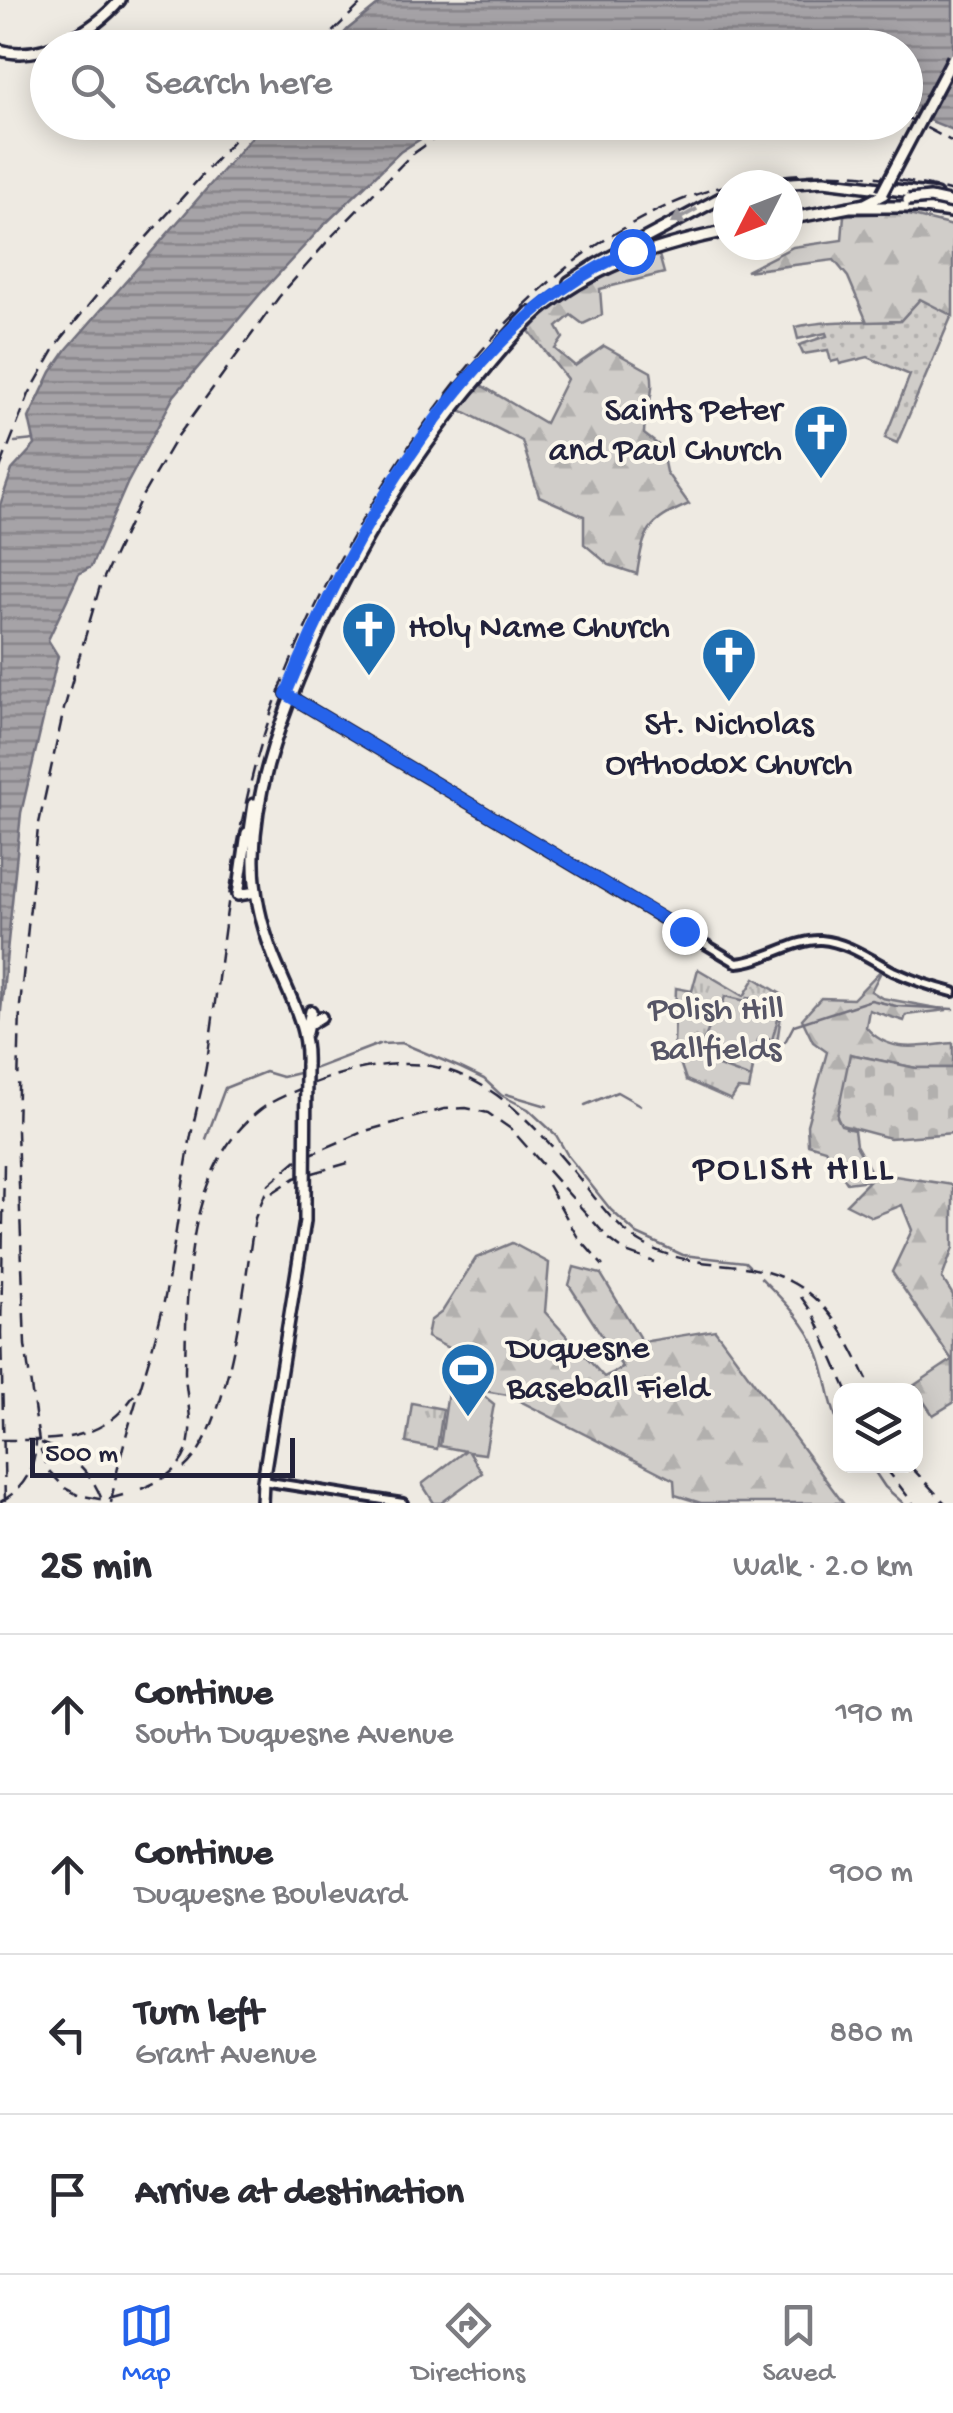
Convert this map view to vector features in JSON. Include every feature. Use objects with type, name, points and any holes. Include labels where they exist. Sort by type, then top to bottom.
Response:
[{"type":"main road","points":[[88,30],[120,0]]},
{"type":"main road","points":[[0,50],[30,50]]},
{"type":"main road","points":[[923,121],[953,62]]},
{"type":"main road","points":[[849,208],[872,202],[887,192],[913,140]]},
{"type":"main road","points":[[803,181],[862,183],[953,206]]},
{"type":"main road","points":[[803,186],[874,188],[953,206]]},
{"type":"main road","points":[[887,192],[897,200],[930,198],[953,206]]},
{"type":"main road","points":[[803,213],[887,192]]},
{"type":"main road","points":[[253,892],[238,895],[255,813],[288,695],[340,574],[392,484],[476,370],[517,325],[597,264],[713,201]]},
{"type":"main road","points":[[803,214],[849,208],[953,206]]},
{"type":"main road","points":[[569,283],[632,251],[713,231]]},
{"type":"main road","points":[[288,695],[341,582],[395,488],[446,417],[506,345],[546,306],[616,262],[713,233]]},
{"type":"main road","points":[[255,813],[253,892],[262,939],[306,1061]]},
{"type":"main road","points":[[253,892],[268,944],[307,1030]]},
{"type":"main road","points":[[262,1503],[306,1200],[307,1030],[314,1012],[296,1010]]},
{"type":"street","points":[[288,695],[737,964],[778,954],[808,941],[823,940],[844,945],[895,972],[953,992]]},
{"type":"street","points":[[263,1481],[403,1503]]},
{"type":"green space","points":[[901,213],[953,226],[953,316],[920,299],[900,321],[867,322],[848,277],[834,260],[746,271],[768,260],[803,260],[803,246],[842,240],[844,215]]},
{"type":"green space","points":[[659,255],[664,273],[600,289],[602,315],[583,324],[571,315],[557,327],[563,338],[555,349],[575,366],[604,346],[651,372],[644,434],[661,447],[666,472],[689,504],[664,516],[650,529],[637,574],[609,565],[584,544],[584,516],[539,496],[522,441],[459,409],[479,384],[545,423],[567,379],[529,331],[556,304],[588,282]]},
{"type":"green space","points":[[920,299],[952,315],[897,443],[885,438],[910,375],[868,357],[840,364],[839,360],[831,362],[828,350],[803,354],[799,345],[827,336],[826,333],[798,339],[795,327],[900,321]]},
{"type":"green space","points":[[883,968],[871,991],[882,998],[947,1010],[906,1015],[904,1021],[869,1010],[866,1027],[885,1042],[917,1047],[953,1043],[953,1068],[916,1068],[850,1054],[846,1128],[854,1130],[856,1145],[874,1177],[895,1176],[953,1185],[953,1248],[942,1278],[953,1295],[953,1403],[933,1415],[923,1400],[923,1383],[918,1383],[952,1360],[892,1272],[912,1230],[902,1205],[872,1217],[846,1204],[870,1180],[847,1183],[825,1149],[808,1144],[807,1125],[827,1052],[813,1042],[802,1019],[821,998],[853,999]]},
{"type":"green space","name":"Polish Hill Ballfields","points":[[698,969],[744,996],[755,978],[784,996],[777,1042],[758,1040],[749,1090],[738,1089],[731,1100],[686,1080],[674,1045],[676,988],[692,991]]},
{"type":"green space","points":[[725,996],[746,1001],[748,997],[777,1006],[780,1011],[772,1040],[758,1040],[751,1078],[697,1058],[713,1018],[719,1019]]},
{"type":"green space","points":[[850,1054],[916,1068],[953,1068],[953,1133],[890,1138],[841,1125],[837,1117]]},
{"type":"green space","points":[[512,1243],[549,1263],[545,1312],[604,1377],[623,1368],[569,1285],[574,1267],[601,1274],[642,1342],[715,1330],[843,1503],[701,1503],[675,1495],[674,1480],[508,1395],[447,1385],[452,1350],[427,1337],[430,1321],[442,1312],[476,1258]]},
{"type":"green space","name":"Duquesne Baseball Field","points":[[448,1392],[484,1396],[494,1404],[485,1454],[469,1452],[482,1473],[441,1503],[434,1503],[422,1484],[465,1451],[440,1446]]},
{"type":"green space","points":[[412,1403],[443,1409],[437,1449],[406,1443]]},
{"type":"shaded area","points":[[384,0],[953,0],[953,130],[923,118],[923,30],[348,29]]},
{"type":"shaded area","points":[[249,140],[419,140],[400,152],[322,227],[174,396],[127,484],[91,567],[79,574],[48,640],[58,656],[21,813],[0,1021],[0,505],[12,470],[35,445],[29,418],[67,349]]},
{"type":"waterway","points":[[15,442],[34,440]]},
{"type":"waterway","points":[[785,1042],[794,1025],[871,1000],[896,1006],[953,1009]]},
{"type":"waterway","points":[[382,1044],[402,1043],[461,1068],[528,1109],[556,1135],[611,1210],[637,1234],[683,1255],[745,1262],[749,1266]]},
{"type":"waterway","points":[[311,1070],[379,1044]]},
{"type":"waterway","points":[[206,1139],[225,1088],[265,1072],[282,1077],[303,1072]]},
{"type":"waterway","points":[[585,1105],[617,1092],[640,1105]]},
{"type":"waterway","points":[[506,1094],[547,1106]]},
{"type":"waterway","points":[[761,1278],[793,1312],[813,1341],[833,1409]]},
{"type":"waterway","points":[[876,1473],[903,1503]]},
{"type":"railway","points":[[334,30],[365,0]]},
{"type":"railway","points":[[923,126],[953,142]]},
{"type":"railway","points":[[0,468],[29,394],[58,343],[118,269],[234,140]]},
{"type":"railway","points":[[123,1495],[105,1500],[78,1495],[49,1471],[40,1448],[25,1345],[17,1131],[20,1006],[38,828],[64,709],[100,586],[141,498],[175,440],[279,297],[410,156],[433,140]]},
{"type":"railway","points":[[111,1503],[168,1281],[206,1065],[235,857],[251,779],[274,704],[303,633],[397,464],[449,391],[504,326],[564,270],[629,225],[699,194],[777,176],[861,175],[953,192]]},
{"type":"railway","points":[[141,1489],[173,1470],[183,1459],[189,1442],[185,1370],[190,1265],[195,1230],[217,1163],[235,1135],[271,1103],[322,1080],[372,1067],[424,1065],[483,1086],[521,1114],[610,1216],[642,1243],[684,1259],[758,1270],[803,1289],[835,1321],[869,1383]]},
{"type":"railway","points":[[184,1468],[200,1448],[224,1387],[255,1218],[269,1184],[297,1160],[365,1131],[444,1109],[488,1113],[511,1129],[608,1238],[626,1252],[654,1262]]},
{"type":"railway","points":[[272,1193],[295,1178],[348,1163]]},
{"type":"railway","points":[[4,1164],[1,1333],[5,1503]]},
{"type":"railway","points":[[548,1185],[577,1236],[603,1266]]},
{"type":"railway","points":[[801,1297],[814,1315],[844,1383]]},
{"type":"railway","points":[[0,1440],[57,1439],[91,1431],[107,1423],[134,1395]]},
{"type":"railway","points":[[0,1502],[27,1477],[36,1440]]},
{"type":"railway","points":[[41,1443],[80,1466],[103,1503]]},
{"type":"railway","points":[[889,1473],[913,1503]]},
{"type":"railway","points":[[917,1473],[945,1503]]},
{"type":"place","name":"Saints Peter and Paul Church","points":[[821,481]]},
{"type":"place","name":"Holy Name Church","points":[[369,678]]},
{"type":"place","name":"St. Nicholas Orthodox Church","points":[[729,704]]},
{"type":"place","name":"Duquesne Baseball Field","points":[[468,1419]]},
{"type":"district","name":"POLISH HILL","points":[[794,1171]]},
{"type":"route","points":[[632,251],[596,266],[528,314],[450,403],[385,495],[356,545],[305,646],[286,694],[684,931]]}]
